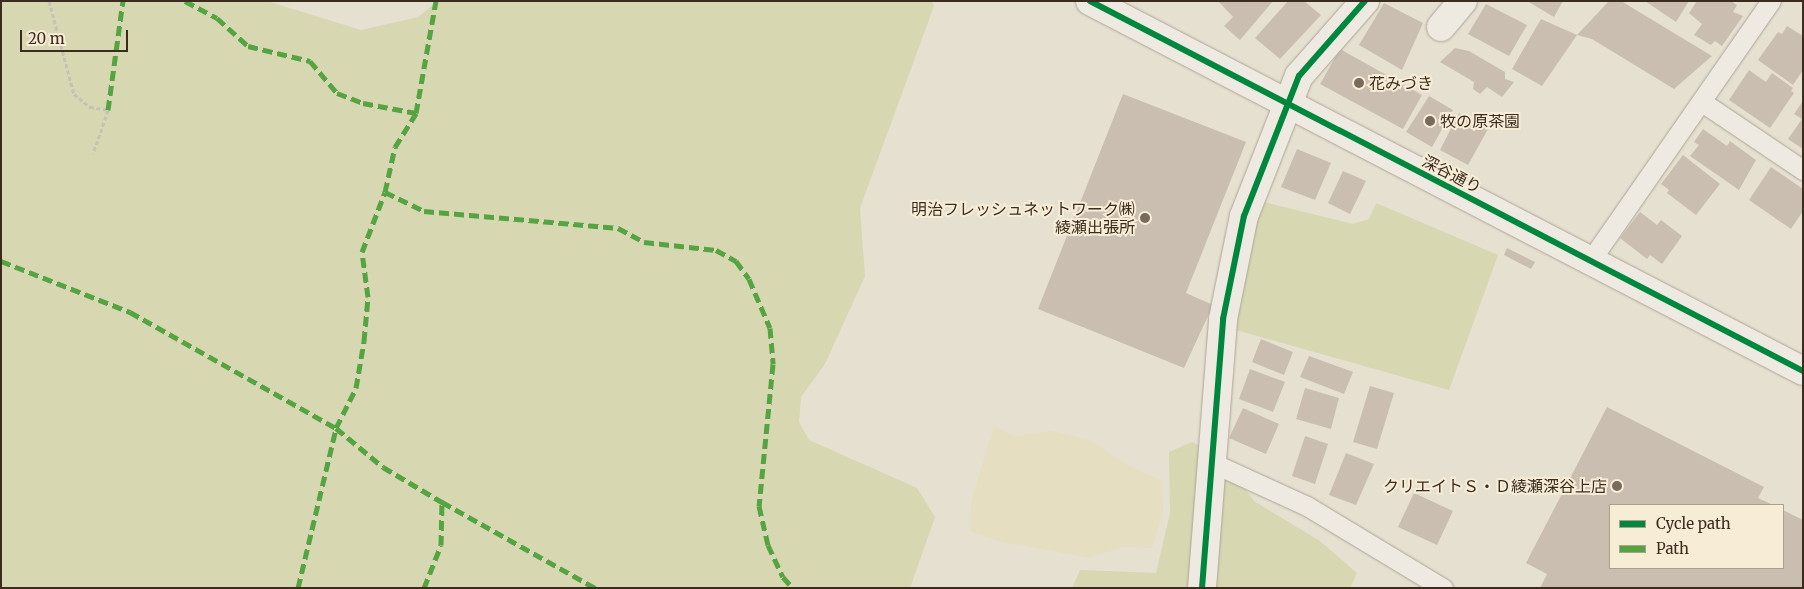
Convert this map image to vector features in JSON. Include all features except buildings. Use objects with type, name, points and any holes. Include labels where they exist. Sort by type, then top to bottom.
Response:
[{"type":"street","name":"深谷通り","points":[[1090,1],[1803,371]]},
{"type":"street","points":[[1202,588],[1223,319],[1244,216],[1299,76],[1365,1]]},
{"type":"street","points":[[1441,27],[1463,1]]},
{"type":"lane","points":[[1590,261],[1702,102],[1764,4]]},
{"type":"lane","points":[[1702,102],[1803,170]]},
{"type":"lane","points":[[1213,463],[1307,506],[1443,588]]},
{"type":"path","points":[[48,1],[74,94],[90,107],[108,110],[93,154]]},
{"type":"shaded area","points":[[994,426],[1014,436],[1051,431],[1090,440],[1126,464],[1162,481],[1163,511],[1152,548],[1123,547],[1089,558],[997,541],[970,531],[971,502]]},
{"type":"green space","points":[[1,1],[267,1],[361,30],[418,17],[438,1],[932,1],[934,6],[860,208],[865,276],[825,364],[801,397],[799,422],[809,440],[917,488],[935,517],[910,588],[1,588]]},
{"type":"green space","points":[[1264,202],[1353,224],[1369,219],[1376,203],[1498,255],[1449,390],[1236,330],[1256,222]]},
{"type":"green space","points":[[1192,442],[1222,456],[1254,501],[1320,541],[1357,573],[1350,588],[1072,588],[1080,570],[1156,573],[1170,513],[1169,452]]},
{"type":"marked path","points":[[108,110],[123,1]]},
{"type":"marked path","points":[[185,1],[217,18],[248,46],[310,61],[337,93],[363,103],[416,113],[436,1]]},
{"type":"marked path","points":[[1,261],[130,312],[336,428],[356,388],[364,341],[368,297],[362,252],[385,192],[395,147],[416,113]]},
{"type":"marked path","points":[[385,192],[424,211],[618,228],[644,242],[716,250],[736,261],[749,279],[770,328],[773,364],[759,506],[768,545],[783,577],[793,588]]},
{"type":"marked path","points":[[298,588],[336,428],[383,467],[442,502]]},
{"type":"marked path","points":[[424,588],[441,545],[442,502],[595,588]]},
{"type":"cycle path","points":[[1090,1],[1803,371]]},
{"type":"cycle path","points":[[1202,588],[1223,319],[1244,216],[1299,76],[1365,1]]},
{"type":"place","name":"花みづき","points":[[1359,83]]},
{"type":"place","name":"牧の原茶園","points":[[1430,121]]},
{"type":"place","name":"明治フレッシュネットワーク㈱ 綾瀬出張所","points":[[1145,218]]},
{"type":"place","name":"クリエイトＳ・Ｄ綾瀬深谷上店","points":[[1617,486]]}]
